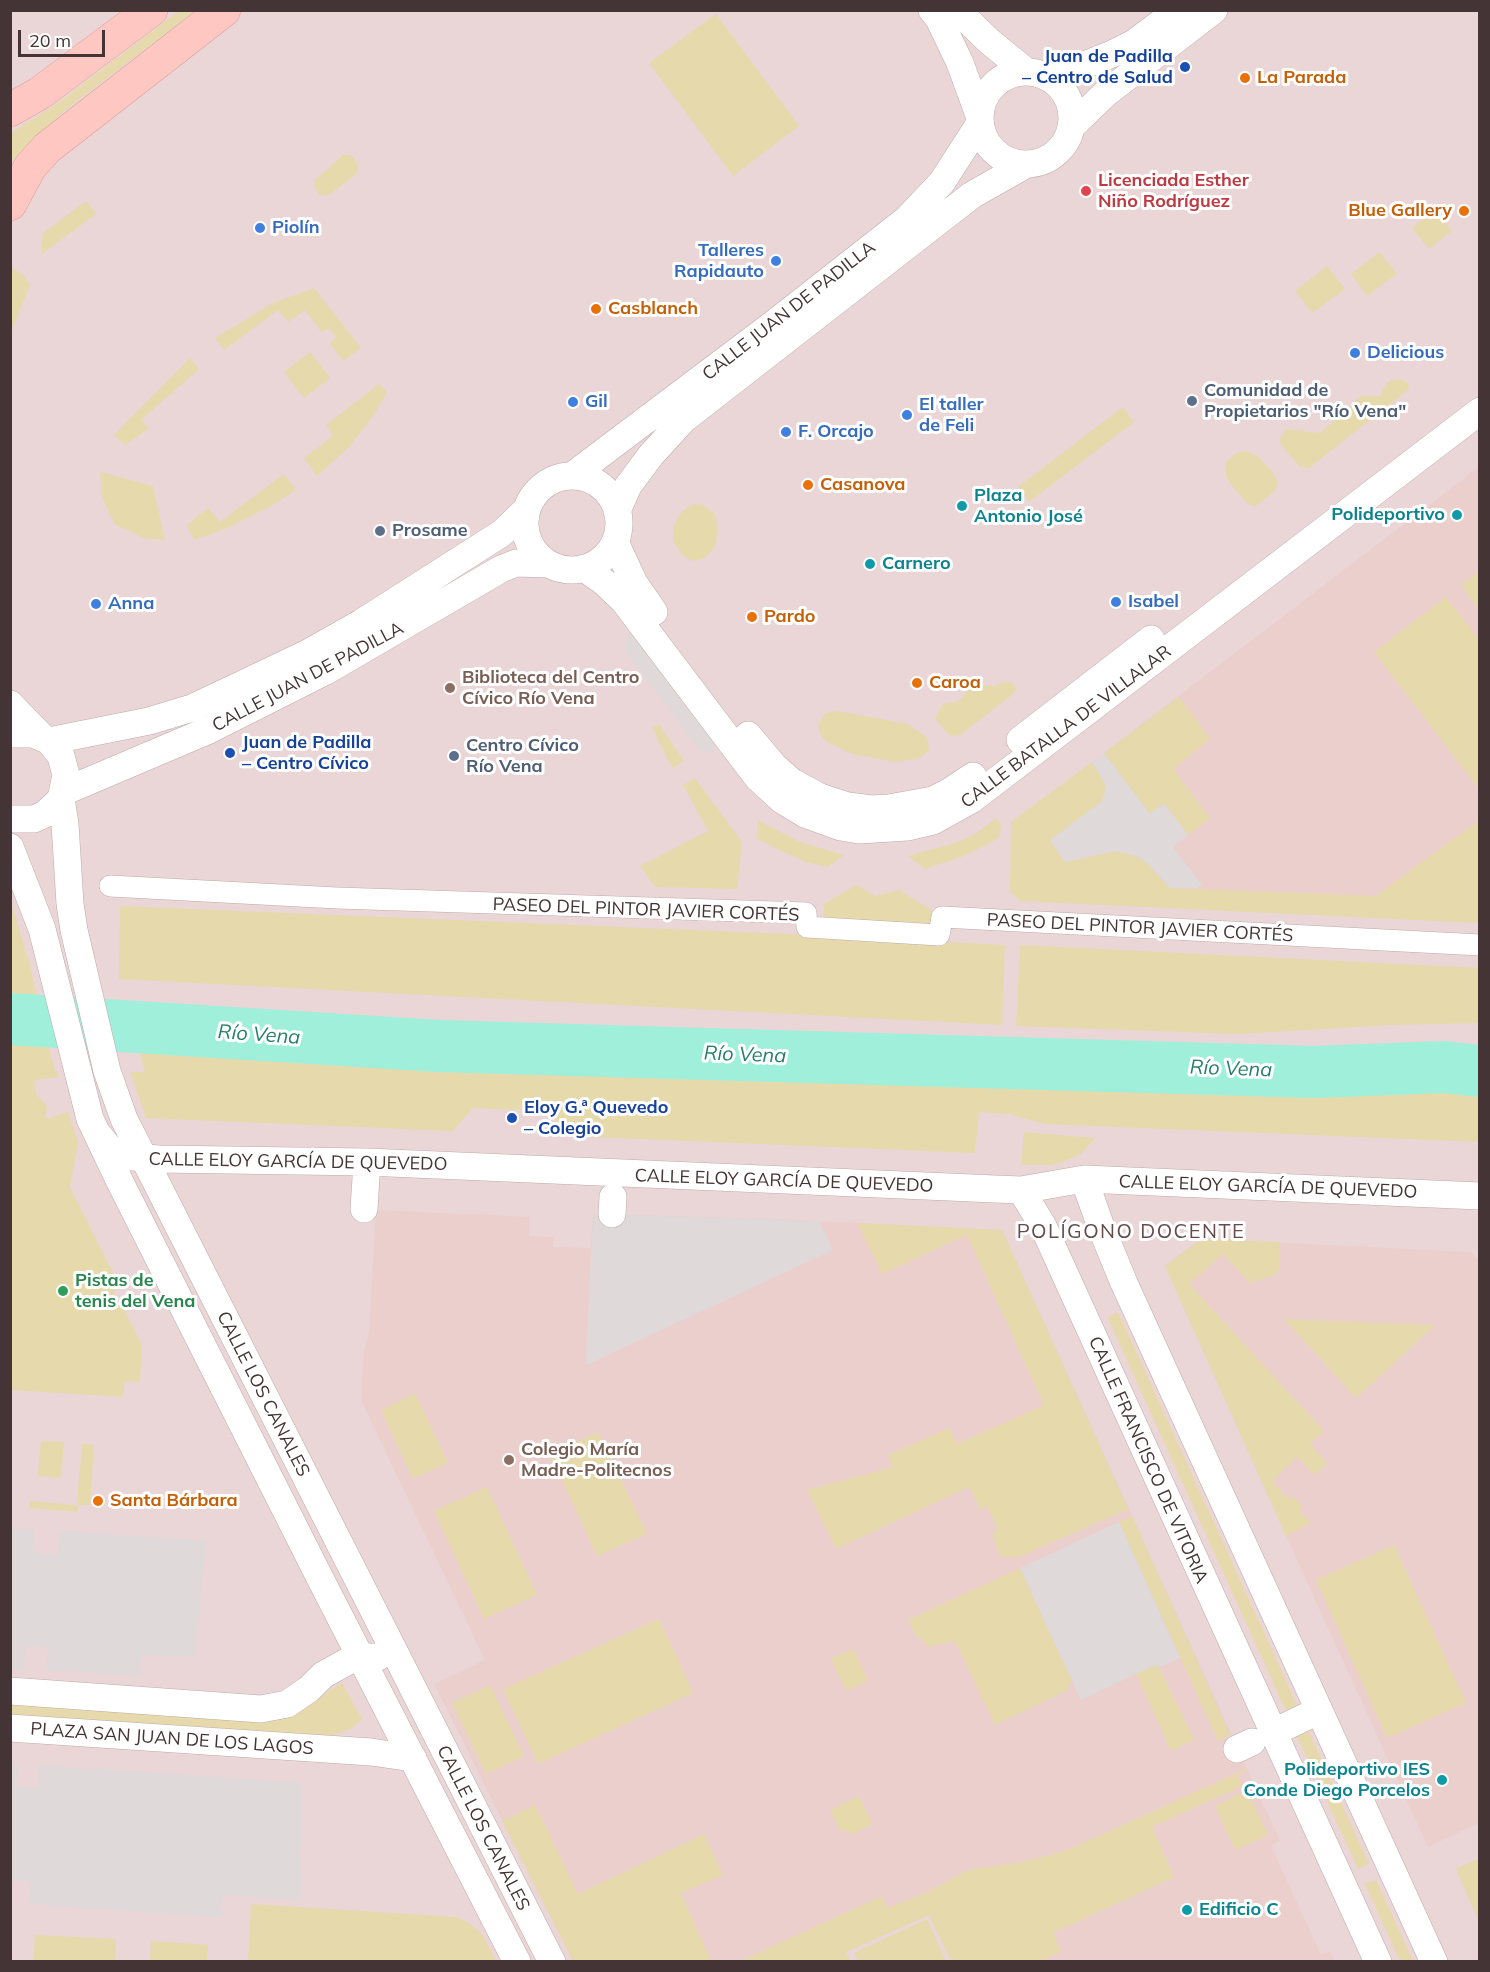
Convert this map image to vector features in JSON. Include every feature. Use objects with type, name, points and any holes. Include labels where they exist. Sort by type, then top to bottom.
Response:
[{"type":"main road","points":[[10,110],[40,93],[151,10]]},
{"type":"main road","points":[[10,204],[30,167],[51,144],[224,10]]},
{"type":"street","points":[[932,10],[942,25],[960,63],[985,140],[991,149],[1001,157],[1025,165],[1039,163],[1058,152],[1069,137],[1072,126],[1072,114],[1067,97],[1059,85],[1036,74],[990,42],[957,10]]},
{"type":"street","points":[[980,119],[986,94],[994,84],[1011,74],[1072,70],[1134,43],[1178,10]]},
{"type":"street","points":[[1072,126],[1106,94],[1214,10]]},
{"type":"street","name":"CALLE JUAN DE PADILLA","points":[[573,475],[772,325],[907,219],[942,182],[980,119]]},
{"type":"street","name":"CALLE JUAN DE PADILLA","points":[[617,511],[628,486],[684,419],[972,195],[1025,165]]},
{"type":"street","name":"CALLE BATALLA DE VILLALAR","points":[[615,542],[638,590],[764,756],[784,776],[812,794],[848,806],[871,809],[902,807],[933,800],[966,782],[1479,390]]},
{"type":"street","name":"CALLE BATALLA DE VILLALAR","points":[[584,568],[604,582],[624,601],[758,778],[782,800],[805,814],[841,827],[859,830],[907,827],[933,821],[971,800],[1479,411]]},
{"type":"street","points":[[573,475],[592,480],[605,489],[611,496],[617,511],[619,526],[615,542],[601,559],[584,568],[566,569],[549,564],[537,554],[526,532],[526,510],[540,488],[554,479],[573,475]]},
{"type":"street","name":"CALLE JUAN DE PADILLA","points":[[46,739],[149,721],[192,708],[308,653],[369,618],[502,533],[526,510]]},
{"type":"street","name":"CALLE JUAN DE PADILLA","points":[[10,819],[21,821],[45,814],[62,795],[209,730],[326,671],[501,569],[516,563],[549,564]]},
{"type":"street","points":[[10,704],[46,739]]},
{"type":"street","points":[[10,734],[23,732],[46,739]]},
{"type":"street","name":"CALLE LOS CANALES","points":[[46,739],[56,748],[65,765],[66,775],[62,795],[70,904],[84,976],[107,1071],[124,1119],[552,1962]]},
{"type":"street","name":"CALLE LOS CANALES","points":[[10,847],[42,929],[84,1100],[97,1133],[323,1584],[517,1962]]},
{"type":"street","name":"PASEO DEL PINTOR JAVIER CORTÉS","points":[[110,886],[360,898],[807,913],[807,927],[939,935],[942,918],[1479,945]]},
{"type":"street","name":"CALLE ELOY GARCÍA DE QUEVEDO","points":[[97,1133],[110,1149],[120,1156],[142,1158],[367,1162],[1021,1190],[1084,1179],[1479,1196]]},
{"type":"street","points":[[363,1209],[367,1162]]},
{"type":"street","points":[[1084,1179],[1124,1283],[1434,1962]]},
{"type":"street","name":"CALLE FRANCISCO DE VITORIA","points":[[1021,1190],[1047,1236],[1254,1741],[1378,1962]]},
{"type":"street","points":[[323,1584],[331,1623],[332,1644],[323,1674]]},
{"type":"street","name":"PLAZA SAN JUAN DE LOS LAGOS","points":[[10,1691],[261,1709],[287,1704],[309,1689],[323,1674],[361,1657],[382,1658],[393,1662],[406,1675],[402,1708],[393,1719],[369,1737],[333,1749]]},
{"type":"street","points":[[1254,1741],[1318,1711]]},
{"type":"street","name":"PLAZA SAN JUAN DE LOS LAGOS","points":[[10,1728],[333,1749],[414,1758]]},
{"type":"street","points":[[480,1890],[508,1877]]},
{"type":"shaded area","points":[[11,11],[1479,11],[1479,1961],[11,1961]]},
{"type":"shaded area","points":[[179,11],[195,11],[64,111],[11,162],[11,133],[58,103]]},
{"type":"shaded area","points":[[716,14],[799,126],[733,176],[649,63]]},
{"type":"shaded area","points":[[343,155],[350,155],[356,160],[358,170],[355,175],[330,194],[325,196],[319,194],[314,186],[315,180]]},
{"type":"shaded area","points":[[86,201],[96,214],[42,254],[43,233]]},
{"type":"shaded area","points":[[1436,209],[1452,231],[1429,249],[1412,228]]},
{"type":"shaded area","points":[[1380,252],[1397,274],[1367,296],[1351,274]]},
{"type":"shaded area","points":[[1327,266],[1345,289],[1312,313],[1295,291]]},
{"type":"shaded area","points":[[11,267],[23,275],[30,285],[11,332]]},
{"type":"shaded area","points":[[314,288],[361,348],[343,361],[330,343],[336,337],[329,328],[322,333],[305,310],[288,322],[278,310],[224,350],[215,338],[273,303]]},
{"type":"shaded area","points":[[310,352],[330,378],[304,398],[284,372]]},
{"type":"shaded area","points":[[190,358],[199,369],[142,419],[148,429],[125,445],[114,435]]},
{"type":"shaded area","points":[[1399,379],[1407,382],[1408,390],[1309,468],[1300,467],[1281,445],[1280,439],[1286,429],[1319,433],[1356,400],[1362,396],[1380,396],[1386,384],[1391,380]]},
{"type":"shaded area","points":[[379,384],[387,392],[375,413],[349,447],[317,476],[304,458],[333,436],[326,425]]},
{"type":"shaded area","points":[[1123,407],[1134,422],[1029,502],[1018,487]]},
{"type":"shaded area","points":[[1245,451],[1256,455],[1274,474],[1278,483],[1275,491],[1256,506],[1250,505],[1241,497],[1226,475],[1226,462],[1237,452]]},
{"type":"shaded area","points":[[1479,467],[1479,901],[1037,883],[1037,804]]},
{"type":"shaded area","points":[[100,472],[153,486],[165,540],[144,538],[114,524],[102,496]]},
{"type":"shaded area","points":[[284,474],[296,490],[271,506],[225,529],[194,540],[187,525],[208,508],[220,522]]},
{"type":"shaded area","points":[[694,504],[703,505],[715,514],[718,528],[716,543],[712,551],[703,559],[692,561],[682,555],[673,541],[673,529],[677,518]]},
{"type":"shaded area","points":[[1479,571],[1479,610],[1461,585]]},
{"type":"shaded area","points":[[1446,597],[1479,640],[1479,789],[1374,652]]},
{"type":"shaded area","points":[[629,625],[715,738],[712,753],[701,751],[625,651]]},
{"type":"shaded area","points":[[1011,682],[1017,688],[1013,694],[960,735],[951,736],[935,718],[943,704],[958,701],[971,684],[993,686]]},
{"type":"shaded area","points":[[1179,697],[1210,739],[1173,769],[1210,818],[1188,835],[1164,804],[1150,814],[1104,753]]},
{"type":"shaded area","points":[[838,711],[908,724],[927,738],[928,751],[920,758],[896,762],[852,754],[827,742],[820,734],[818,725],[825,713]]},
{"type":"shaded area","points":[[659,724],[684,761],[672,768],[652,728]]},
{"type":"shaded area","points":[[1104,753],[1150,814],[1164,803],[1188,835],[1173,847],[1202,885],[1197,888],[1170,888],[1146,862],[1133,855],[1116,851],[1065,862],[1050,840],[1101,802],[1106,790],[1092,762]]},
{"type":"shaded area","points":[[1092,762],[1107,790],[1101,802],[1050,840],[1065,862],[1116,851],[1133,855],[1146,862],[1170,888],[1376,896],[1479,820],[1479,923],[1020,901],[1010,892],[1011,822]]},
{"type":"shaded area","points":[[695,778],[742,842],[737,889],[655,887],[640,866],[708,831],[683,785]]},
{"type":"shaded area","points":[[996,818],[1001,824],[999,838],[964,856],[925,869],[908,856],[958,842],[977,833]]},
{"type":"shaded area","points":[[757,820],[800,842],[844,855],[828,867],[805,862],[757,839]]},
{"type":"shaded area","points":[[856,885],[876,896],[899,890],[931,910],[931,927],[824,922],[824,904]]},
{"type":"shaded area","name":"Pistas de tenis del Vena","points":[[11,902],[29,962],[55,1071],[59,1077],[34,1080],[36,1094],[47,1106],[45,1119],[68,1112],[78,1142],[70,1187],[115,1277],[114,1304],[122,1305],[142,1345],[140,1382],[125,1381],[123,1397],[11,1390]]},
{"type":"shaded area","points":[[120,906],[1005,945],[1002,1025],[119,979]]},
{"type":"shaded area","points":[[1020,945],[1479,968],[1479,1023],[1391,1025],[1238,1034],[1016,1026]]},
{"type":"shaded area","points":[[139,1050],[619,1071],[1108,1086],[1127,1079],[1165,1075],[1479,1087],[1479,1142],[1045,1124],[1008,1114],[979,1112],[975,1153],[569,1136],[546,1111],[473,1108],[453,1131],[146,1118],[130,1072],[145,1072]]},
{"type":"shaded area","points":[[1024,1132],[1095,1138],[1081,1154],[1063,1162],[1050,1165],[1021,1165]]},
{"type":"shaded area","points":[[376,1210],[529,1217],[529,1236],[553,1237],[553,1247],[591,1248],[593,1214],[776,1219],[1002,1230],[1280,1841],[1271,1846],[1321,1955],[1330,1951],[1335,1961],[951,1961],[929,1915],[846,1952],[850,1961],[573,1961],[434,1684],[485,1660],[361,1400],[364,1351],[369,1332]]},
{"type":"shaded area","points":[[593,1214],[819,1221],[833,1250],[586,1365]]},
{"type":"shaded area","points":[[857,1223],[1002,1230],[1128,1509],[1019,1557],[1001,1557],[992,1534],[998,1531],[987,1506],[980,1510],[969,1487],[836,1549],[807,1490],[893,1467],[888,1455],[949,1428],[957,1444],[1044,1405],[967,1235],[882,1274]]},
{"type":"shaded area","points":[[1201,1239],[1471,1252],[1479,1262],[1479,1823],[1428,1847],[1165,1266]]},
{"type":"shaded area","points":[[1201,1239],[1279,1242],[1280,1267],[1275,1275],[1250,1283],[1223,1254],[1189,1284],[1324,1431],[1310,1444],[1327,1463],[1314,1475],[1297,1457],[1272,1481],[1289,1500],[1293,1496],[1303,1507],[1299,1511],[1311,1523],[1286,1536],[1165,1266]]},
{"type":"shaded area","points":[[1115,1313],[1119,1314],[1297,1705],[1286,1711],[1109,1321],[1108,1317]]},
{"type":"shaded area","points":[[1284,1319],[1435,1325],[1356,1398]]},
{"type":"shaded area","points":[[415,1393],[448,1463],[413,1479],[381,1410]]},
{"type":"shaded area","points":[[598,1432],[647,1534],[597,1556],[550,1455]]},
{"type":"shaded area","points":[[41,1441],[64,1442],[61,1478],[38,1476]]},
{"type":"shaded area","points":[[82,1444],[94,1445],[90,1505],[78,1505],[77,1512],[29,1508],[29,1501],[77,1505]]},
{"type":"shaded area","points":[[487,1487],[537,1595],[484,1619],[434,1511]]},
{"type":"shaded area","points":[[1132,1516],[1230,1735],[1218,1741],[1119,1522]]},
{"type":"shaded area","points":[[1119,1522],[1180,1658],[1159,1667],[1153,1666],[1081,1700],[1020,1568]]},
{"type":"shaded area","points":[[11,1528],[34,1530],[33,1553],[57,1555],[59,1531],[206,1541],[195,1657],[141,1655],[140,1676],[46,1670],[48,1647],[26,1646],[24,1669],[11,1668]]},
{"type":"shaded area","points":[[1394,1545],[1466,1703],[1387,1738],[1316,1580]]},
{"type":"shaded area","points":[[1020,1568],[1072,1681],[1066,1691],[995,1725],[955,1641],[929,1647],[915,1634],[908,1620]]},
{"type":"shaded area","points":[[659,1619],[693,1693],[538,1764],[503,1689]]},
{"type":"shaded area","points":[[853,1649],[868,1681],[846,1691],[831,1659]]},
{"type":"shaded area","points":[[1153,1666],[1159,1667],[1194,1740],[1171,1751],[1136,1674]]},
{"type":"shaded area","points":[[342,1683],[362,1719],[351,1729],[319,1738],[11,1717],[10,1701],[318,1698]]},
{"type":"shaded area","points":[[490,1685],[524,1756],[486,1774],[452,1703]]},
{"type":"shaded area","points":[[1308,1730],[1369,1864],[1358,1869],[1297,1736]]},
{"type":"shaded area","points":[[11,1763],[18,1764],[16,1786],[37,1788],[39,1765],[302,1783],[300,1900],[223,1895],[221,1917],[29,1904],[31,1881],[11,1880]]},
{"type":"shaded area","points":[[1246,1769],[1247,1771],[1237,1775],[1242,1786],[1152,1827],[1174,1877],[1053,1933],[1061,1952],[1041,1961],[951,1961],[929,1915],[846,1952],[850,1961],[740,1961],[882,1896],[887,1908],[926,1893],[964,1872],[1018,1863],[1065,1851]]},
{"type":"shaded area","points":[[1247,1790],[1268,1835],[1235,1850],[1215,1806]]},
{"type":"shaded area","points":[[859,1796],[872,1824],[853,1834],[839,1829],[830,1810]]},
{"type":"shaded area","points":[[535,1805],[578,1894],[704,1834],[723,1875],[681,1893],[711,1961],[573,1961],[502,1821]]},
{"type":"shaded area","points":[[1479,1858],[1479,1922],[1456,1869]]},
{"type":"shaded area","points":[[1376,1880],[1413,1961],[1400,1961],[1365,1884]]},
{"type":"shaded area","points":[[251,1904],[455,1917],[468,1922],[482,1934],[496,1961],[248,1961]]},
{"type":"shaded area","points":[[927,1919],[946,1961],[858,1961],[854,1953]]},
{"type":"shaded area","points":[[35,1935],[116,1939],[115,1961],[33,1961]]},
{"type":"shaded area","points":[[151,1941],[208,1945],[207,1961],[150,1961]]},
{"type":"waterway","name":"Río Vena","points":[[10,1019],[438,1046],[1314,1072],[1444,1067],[1480,1071]]},
{"type":"place","name":"Juan de Padilla – Centro de Salud","points":[[1185,67]]},
{"type":"place","name":"La Parada","points":[[1245,78]]},
{"type":"place","name":"Licenciada Esther Niño Rodríguez","points":[[1086,191]]},
{"type":"place","name":"Blue Gallery","points":[[1464,211]]},
{"type":"place","name":"Piolín","points":[[260,228]]},
{"type":"place","name":"Talleres Rapidauto","points":[[776,261]]},
{"type":"place","name":"Casblanch","points":[[596,309]]},
{"type":"place","name":"Delicious","points":[[1355,353]]},
{"type":"place","name":"Comunidad de Propietarios \"Río Vena\"","points":[[1192,401]]},
{"type":"place","name":"Gil","points":[[573,402]]},
{"type":"place","name":"El taller de Feli","points":[[907,415]]},
{"type":"place","name":"F. Orcajo","points":[[786,432]]},
{"type":"place","name":"Casanova","points":[[808,485]]},
{"type":"place","name":"Plaza Antonio José","points":[[962,506]]},
{"type":"place","name":"Polideportivo","points":[[1457,515]]},
{"type":"place","name":"Prosame","points":[[380,531]]},
{"type":"place","name":"Carnero","points":[[870,564]]},
{"type":"place","name":"Isabel","points":[[1116,602]]},
{"type":"place","name":"Anna","points":[[96,604]]},
{"type":"place","name":"Pardo","points":[[752,617]]},
{"type":"place","name":"Caroa","points":[[917,683]]},
{"type":"place","name":"Biblioteca del Centro Cívico Río Vena","points":[[450,688]]},
{"type":"place","name":"Juan de Padilla – Centro Cívico","points":[[230,753]]},
{"type":"place","name":"Centro Cívico Río Vena","points":[[454,756]]},
{"type":"place","name":"Eloy G.ª Quevedo – Colegio","points":[[512,1118]]},
{"type":"place","name":"Pistas de tenis del Vena","points":[[63,1291]]},
{"type":"place","name":"Colegio María Madre-Politecnos","points":[[509,1460]]},
{"type":"place","name":"Santa Bárbara","points":[[98,1501]]},
{"type":"place","name":"Polideportivo IES Conde Diego Porcelos","points":[[1442,1780]]},
{"type":"place","name":"Edificio C","points":[[1187,1910]]},
{"type":"district","name":"POLÍGONO DOCENTE","points":[[1131,1232]]}]
